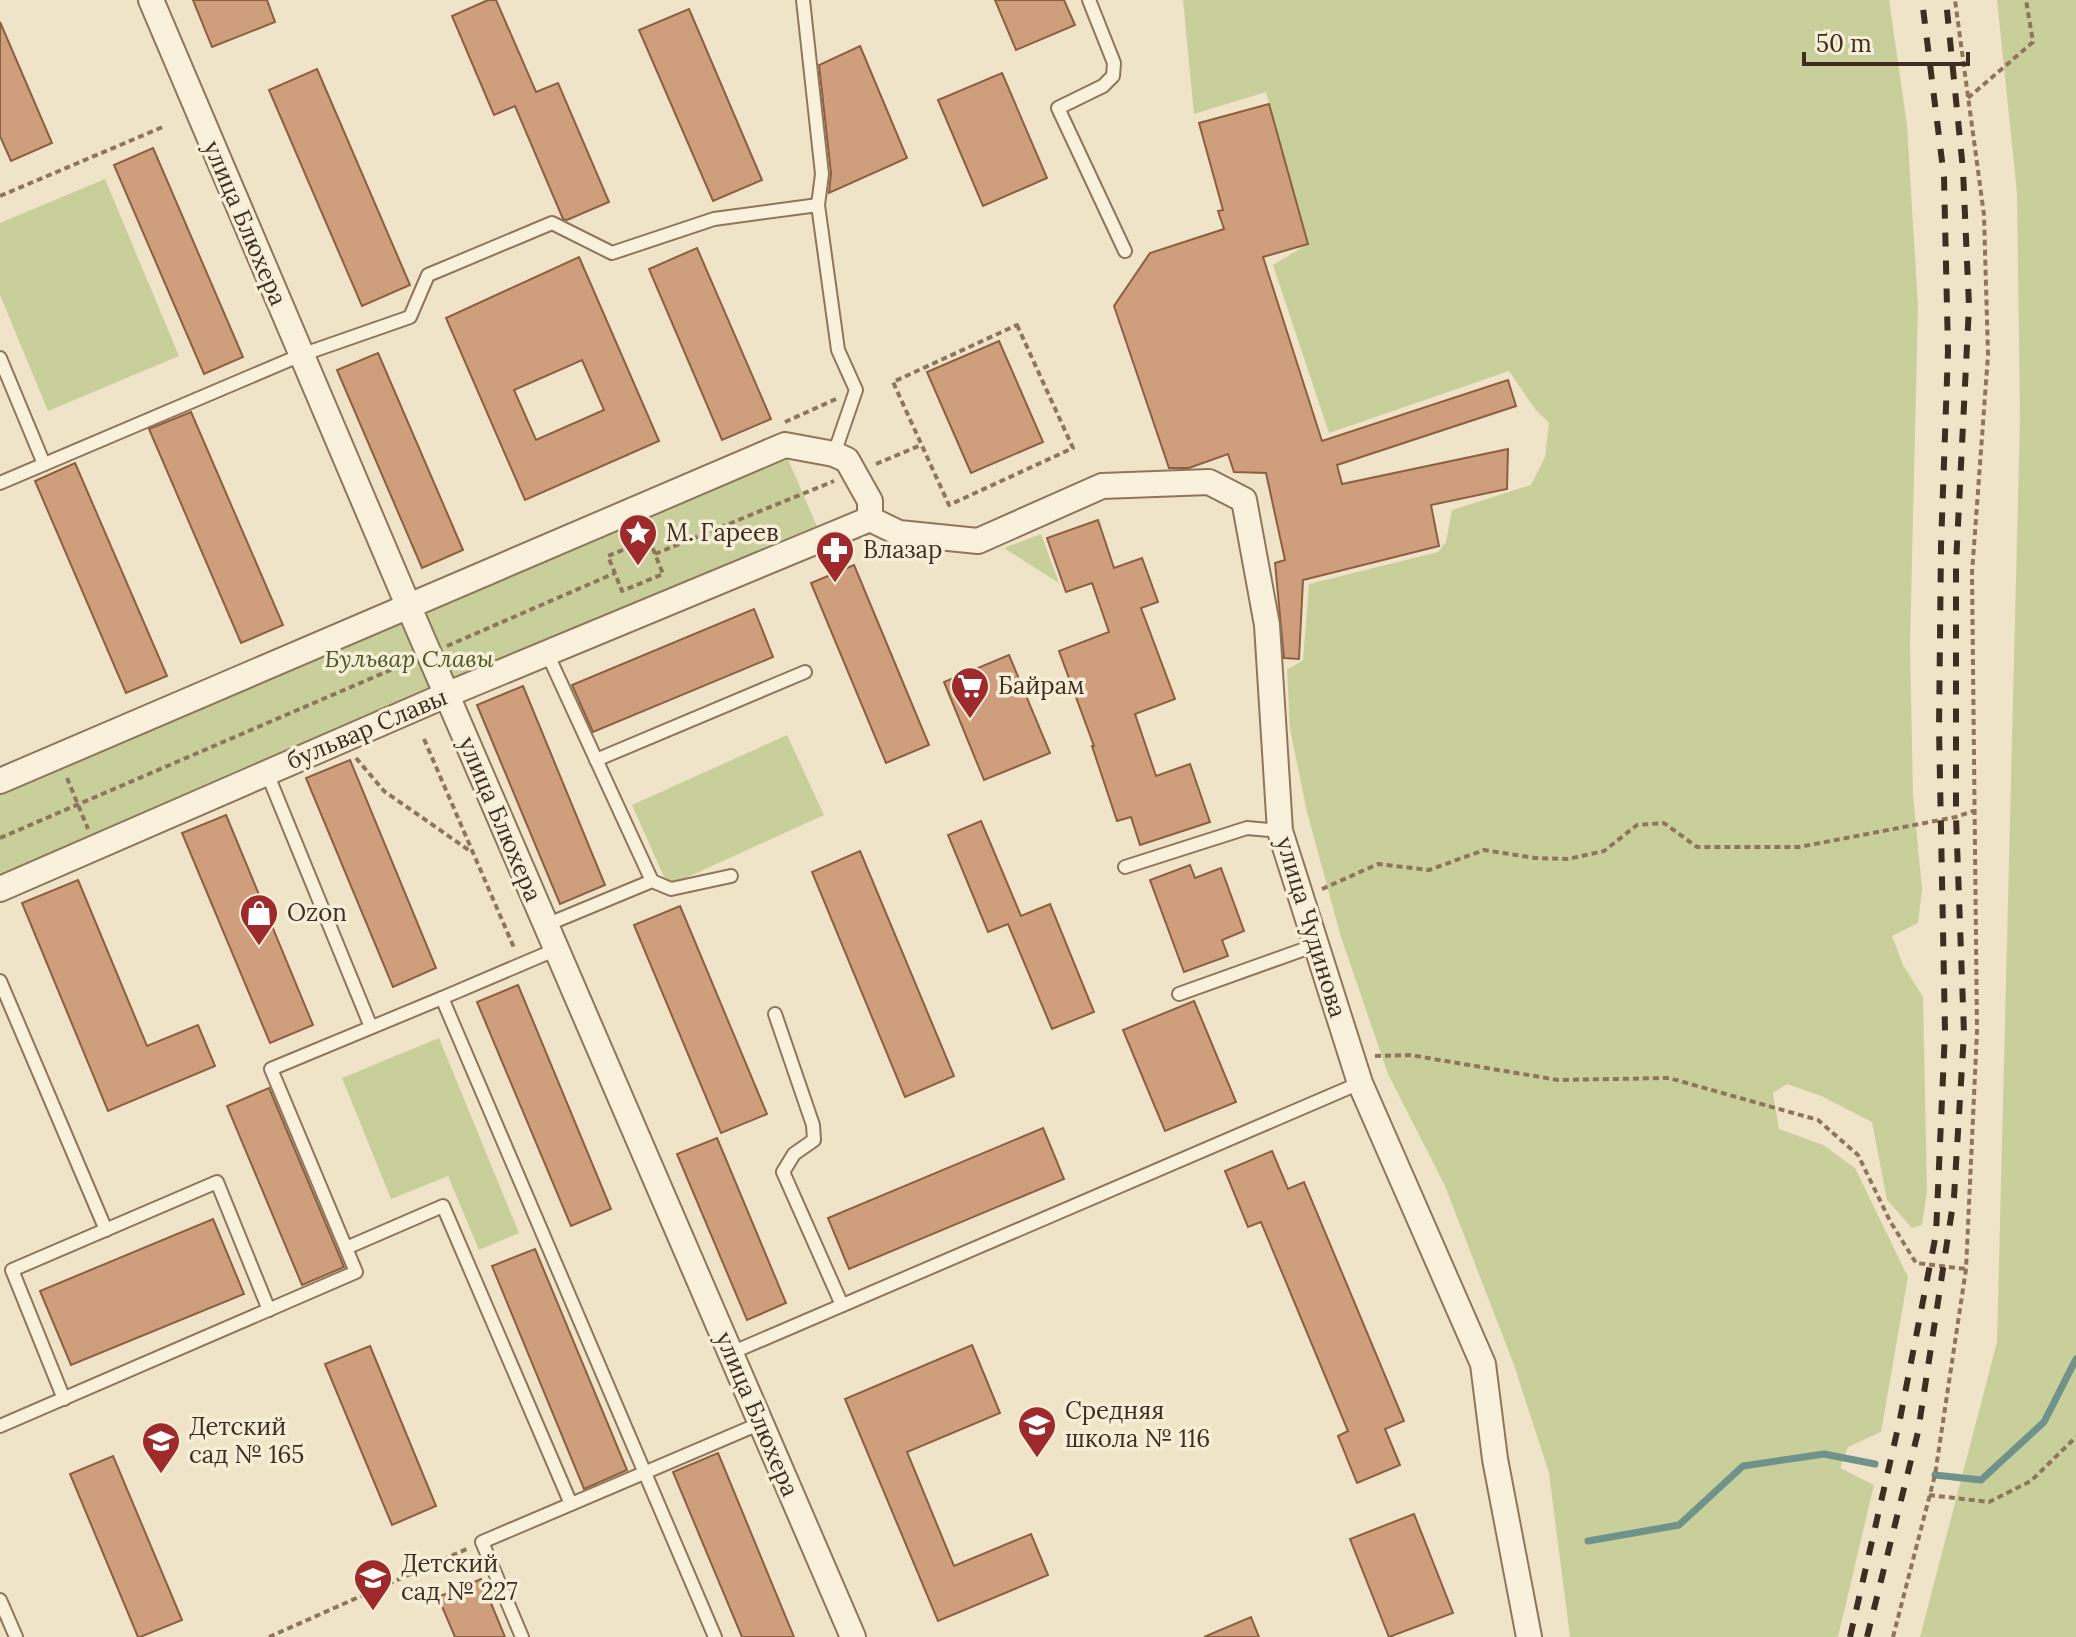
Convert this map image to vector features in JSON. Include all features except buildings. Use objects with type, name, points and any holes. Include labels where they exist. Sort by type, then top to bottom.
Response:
[{"type":"street","name":"улица Блюхера","points":[[151,0],[446,695],[853,1637]]},
{"type":"street","points":[[0,781],[785,445],[834,454],[847,460],[870,501],[870,519]]},
{"type":"street","name":"улица Чудинова","points":[[870,519],[899,533],[978,541],[1102,486],[1209,482],[1244,500],[1267,625],[1280,831],[1360,1083],[1483,1364],[1495,1459],[1529,1637]]},
{"type":"street","name":"бульвар Славы","points":[[0,889],[446,695],[870,519]]},
{"type":"lane","points":[[803,0],[822,174],[818,205],[838,350],[856,390],[834,454]]},
{"type":"lane","points":[[1089,0],[1114,63],[1113,76],[1103,86],[1058,108],[1125,251]]},
{"type":"lane","points":[[0,483],[301,355],[410,317],[428,275],[552,223],[612,253],[714,219],[818,205]]},
{"type":"lane","points":[[0,358],[44,464]]},
{"type":"lane","points":[[547,653],[652,881],[671,889],[731,876]]},
{"type":"lane","points":[[596,760],[805,672]]},
{"type":"lane","points":[[267,773],[371,1027]]},
{"type":"lane","points":[[1125,867],[1247,828],[1280,831]]},
{"type":"lane","points":[[546,925],[652,881]]},
{"type":"lane","points":[[1179,994],[1316,945]]},
{"type":"lane","points":[[0,1426],[356,1272],[271,1069],[557,949]]},
{"type":"lane","points":[[0,981],[106,1230]]},
{"type":"lane","points":[[442,998],[715,1637]]},
{"type":"lane","points":[[775,1014],[813,1125],[814,1140],[794,1154],[783,1172],[842,1305]]},
{"type":"lane","points":[[731,1353],[1360,1083]]},
{"type":"lane","points":[[64,1399],[12,1270],[217,1182],[269,1310]]},
{"type":"lane","points":[[346,1248],[443,1206],[571,1504]]},
{"type":"lane","points":[[522,1637],[482,1542],[761,1423]]},
{"type":"lane","points":[[0,1600],[16,1637]]},
{"type":"path","points":[[1893,1637],[1929,1495],[1966,1269],[1977,1031],[1972,573],[1988,355],[1984,215],[1955,0]]},
{"type":"path","points":[[1968,98],[2033,42],[2026,0]]},
{"type":"path","points":[[0,196],[165,126]]},
{"type":"path","points":[[1017,325],[1073,448],[949,505],[921,445],[893,382],[1017,325]]},
{"type":"path","points":[[655,554],[921,445]]},
{"type":"path","points":[[649,539],[655,554],[663,574],[622,591],[608,556],[649,539]]},
{"type":"path","points":[[0,838],[615,573]]},
{"type":"path","points":[[424,739],[515,951]]},
{"type":"path","points":[[59,755],[96,848]]},
{"type":"path","points":[[355,757],[384,791],[473,852]]},
{"type":"path","points":[[1302,898],[1378,864],[1429,870],[1484,850],[1535,858],[1568,859],[1604,851],[1637,825],[1664,823],[1697,847],[1799,847],[1956,817],[1975,810]]},
{"type":"path","points":[[1351,1056],[1410,1055],[1558,1080],[1669,1078],[1818,1120],[1858,1155],[1890,1221],[1916,1263],[1966,1269]]},
{"type":"path","points":[[1929,1495],[1989,1502],[2031,1481],[2076,1437]]},
{"type":"path","points":[[269,1637],[482,1542]]},
{"type":"green space","points":[[1183,0],[1889,0],[1907,125],[1918,306],[1910,645],[1913,795],[1922,889],[1918,923],[1892,936],[1903,965],[1923,997],[1927,1191],[1922,1225],[1912,1228],[1887,1200],[1872,1122],[1821,1096],[1787,1084],[1773,1093],[1779,1129],[1823,1145],[1855,1168],[1908,1277],[1881,1432],[1848,1447],[1840,1468],[1874,1485],[1838,1637],[1570,1637],[1549,1473],[1514,1365],[1445,1186],[1388,1074],[1341,937],[1307,812],[1290,729],[1287,670],[1303,660],[1309,584],[1438,552],[1446,542],[1452,510],[1531,485],[1545,457],[1549,423],[1535,409],[1509,371],[1329,433],[1273,265],[1308,244],[1266,92],[1194,114]]},
{"type":"green space","points":[[1997,0],[2076,0],[2076,1637],[1920,1637],[1997,1342],[2020,419],[2017,193]]},
{"type":"green space","points":[[105,179],[179,356],[48,411],[0,295],[0,223]]},
{"type":"green space","name":"Бульвар Славы","points":[[784,450],[819,531],[0,883],[0,787]]},
{"type":"green space","points":[[1041,534],[1059,583],[1004,548]]},
{"type":"green space","points":[[787,735],[824,815],[668,886],[632,805]]},
{"type":"green space","points":[[439,1038],[519,1233],[479,1250],[448,1176],[391,1199],[342,1078]]},
{"type":"waterway","points":[[1935,1475],[1981,1480],[2044,1422],[2076,1359]]},
{"type":"waterway","points":[[1588,1541],[1679,1525],[1743,1466],[1824,1454],[1875,1464]]},
{"type":"railway","points":[[1850,1637],[1900,1419],[1936,1234],[1945,1031],[1939,728],[1948,351],[1944,177],[1922,0]]},
{"type":"railway","points":[[1867,1637],[1918,1432],[1954,1197],[1964,1033],[1956,817],[1956,564],[1969,306],[1963,170],[1946,0]]},
{"type":"place","name":"М. Гареев","points":[[638,567]]},
{"type":"place","name":"Влазар","points":[[835,584]]},
{"type":"place","name":"Байрам","points":[[970,720]]},
{"type":"place","name":"Ozon","points":[[259,947]]},
{"type":"place","name":"Средняя школа № 116","points":[[1037,1459]]},
{"type":"place","name":"Детский сад № 165","points":[[161,1475]]},
{"type":"place","name":"Детский сад № 227","points":[[373,1612]]}]
